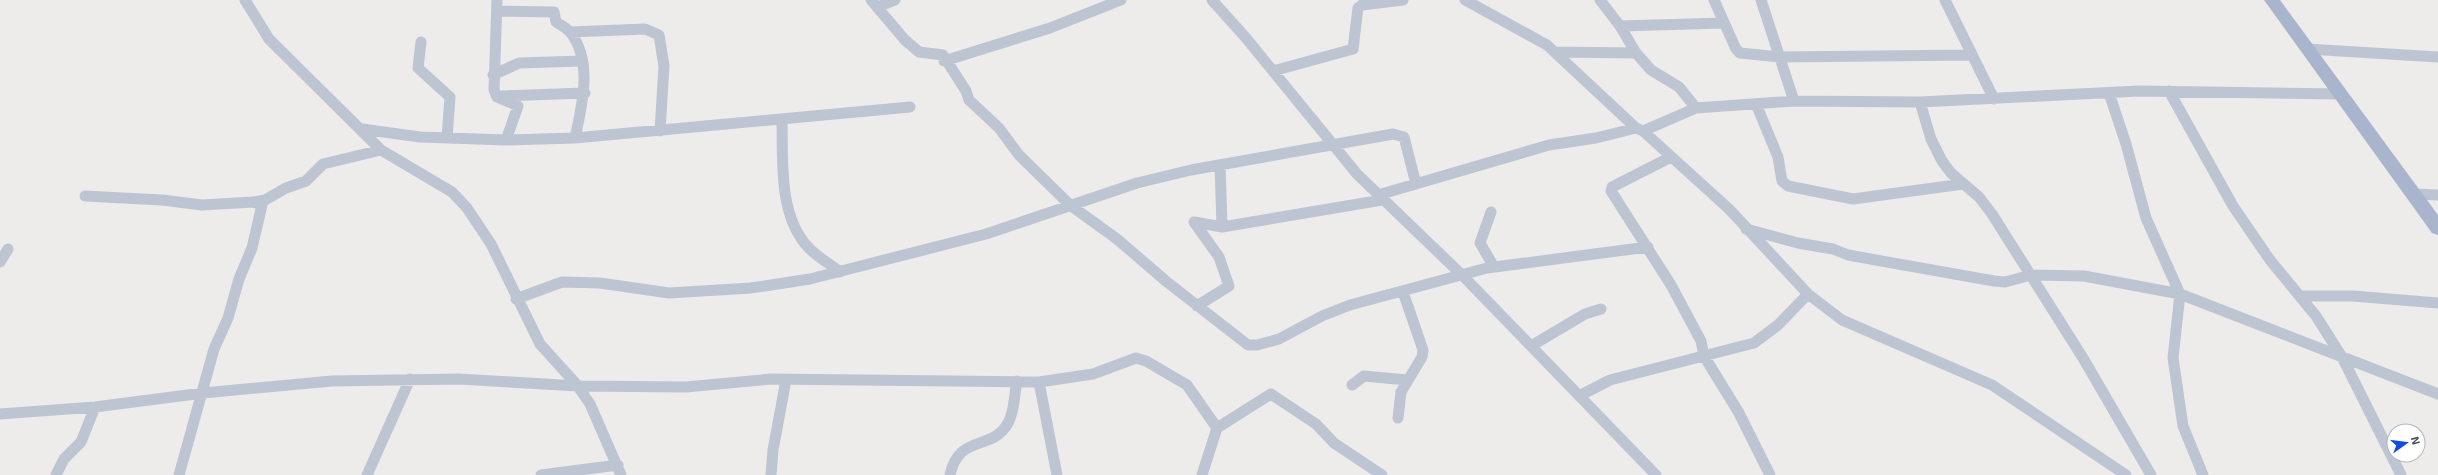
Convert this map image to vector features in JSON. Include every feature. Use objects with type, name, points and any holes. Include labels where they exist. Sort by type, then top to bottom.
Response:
[{"type":"main road","points":[[2272,0],[2438,228]]},
{"type":"street","points":[[245,0],[269,39],[362,129],[378,147],[452,192],[460,199],[478,221],[516,299],[541,345],[578,386],[599,423],[620,470],[541,475]]},
{"type":"street","points":[[497,0],[493,75],[494,90],[498,97],[518,106],[506,140]]},
{"type":"street","points":[[895,0],[875,4],[905,40],[919,52],[940,54],[957,82],[969,93],[969,100],[1003,133],[1026,163],[1070,206],[1117,239],[1239,340],[1257,347],[1331,312],[1362,300],[1403,292],[1464,277],[1494,266],[1516,266],[1648,247]]},
{"type":"street","points":[[944,60],[1050,28],[1102,3],[1121,0]]},
{"type":"street","points":[[1212,0],[1332,144],[1380,197],[1464,277],[1656,475]]},
{"type":"street","points":[[1272,71],[1353,49],[1358,8],[1362,5],[1403,0]]},
{"type":"street","points":[[1464,0],[1510,24],[1555,52],[1728,208],[1808,294],[1850,325],[1992,385],[2126,475]]},
{"type":"street","points":[[1600,0],[1620,26],[1636,53],[1651,70],[1679,87],[1696,108]]},
{"type":"street","points":[[1714,0],[1736,49],[1740,53],[1757,53],[1780,57],[1972,55]]},
{"type":"street","points":[[1761,0],[1794,101]]},
{"type":"street","points":[[1945,0],[1994,99]]},
{"type":"street","points":[[497,11],[548,10],[554,12],[556,22],[570,32],[582,61],[585,93],[575,138]]},
{"type":"street","points":[[1620,26],[1724,23]]},
{"type":"street","points":[[570,32],[645,29],[652,30],[659,35],[664,49],[660,131]]},
{"type":"street","points":[[421,42],[418,68],[450,97],[447,138]]},
{"type":"street","points":[[2308,49],[2438,57]]},
{"type":"street","points":[[1555,52],[1636,53]]},
{"type":"street","points":[[493,75],[519,62],[582,61]]},
{"type":"street","points":[[1197,306],[1229,286],[1219,257],[1194,222],[1222,227],[1380,197],[1416,184],[1549,145],[1596,138],[1640,129],[1696,108],[1794,101],[1920,102],[2109,93],[2169,92],[2341,94]]},
{"type":"street","points":[[2169,92],[2233,206],[2270,260],[2316,316],[2342,357],[2401,475]]},
{"type":"street","points":[[498,97],[585,93]]},
{"type":"street","points":[[2109,93],[2126,144],[2146,218],[2180,294],[2173,358],[2183,426],[2203,475]]},
{"type":"street","points":[[1920,102],[1931,139],[1942,161],[1963,184],[1979,197],[1987,208],[2083,358],[2151,475]]},
{"type":"street","points":[[1756,104],[1778,157],[1782,181],[1788,186],[1853,199],[1963,184]]},
{"type":"street","points":[[362,129],[420,137],[506,140],[575,138],[910,107]]},
{"type":"street","points":[[782,119],[786,194],[795,225],[808,247],[840,272]]},
{"type":"street","points":[[378,147],[383,131]]},
{"type":"street","points":[[516,299],[562,282],[600,283],[669,293],[716,292],[783,284],[840,272],[986,234],[1137,183],[1220,165],[1332,144],[1399,134],[1404,137],[1407,144],[1416,184]]},
{"type":"street","points":[[85,196],[162,200],[202,205],[265,200],[286,188],[306,181],[323,164],[378,147]]},
{"type":"street","points":[[1671,157],[1612,187],[1611,192],[1648,247],[1701,341],[1704,356],[1738,413],[1770,475]]},
{"type":"street","points":[[1220,165],[1222,227]]},
{"type":"street","points":[[2414,194],[2438,195]]},
{"type":"street","points":[[179,475],[214,349],[228,318],[239,279],[252,248],[262,205],[253,202]]},
{"type":"street","points":[[1491,212],[1480,243],[1494,266]]},
{"type":"street","points":[[1746,229],[1798,243],[1833,249],[1848,255],[1994,281],[2005,282],[2031,275],[2093,277],[2180,294],[2438,394]]},
{"type":"street","points":[[0,262],[8,249]]},
{"type":"street","points":[[1398,418],[1399,401],[1407,380],[1422,356],[1423,350],[1403,292]]},
{"type":"street","points":[[1579,396],[1610,380],[1754,343],[1778,324],[1808,294]]},
{"type":"street","points":[[2300,296],[2353,296],[2438,303]]},
{"type":"street","points":[[1531,346],[1585,314],[1601,309]]},
{"type":"street","points":[[0,414],[94,407],[203,393],[332,381],[459,379],[578,386],[686,387],[786,380],[1039,382],[1093,374],[1136,358],[1146,361],[1188,385],[1217,428]]},
{"type":"street","points":[[1352,385],[1364,376],[1407,380]]},
{"type":"street","points":[[367,475],[410,380]]},
{"type":"street","points":[[771,475],[773,450],[786,380]]},
{"type":"street","points":[[950,475],[952,458],[958,453],[992,438],[1008,423],[1016,381]]},
{"type":"street","points":[[1039,382],[1057,475]]},
{"type":"street","points":[[1202,475],[1217,428],[1271,394],[1316,424],[1334,443],[1382,475]]},
{"type":"street","points":[[56,475],[64,459],[81,442],[94,407]]}]
